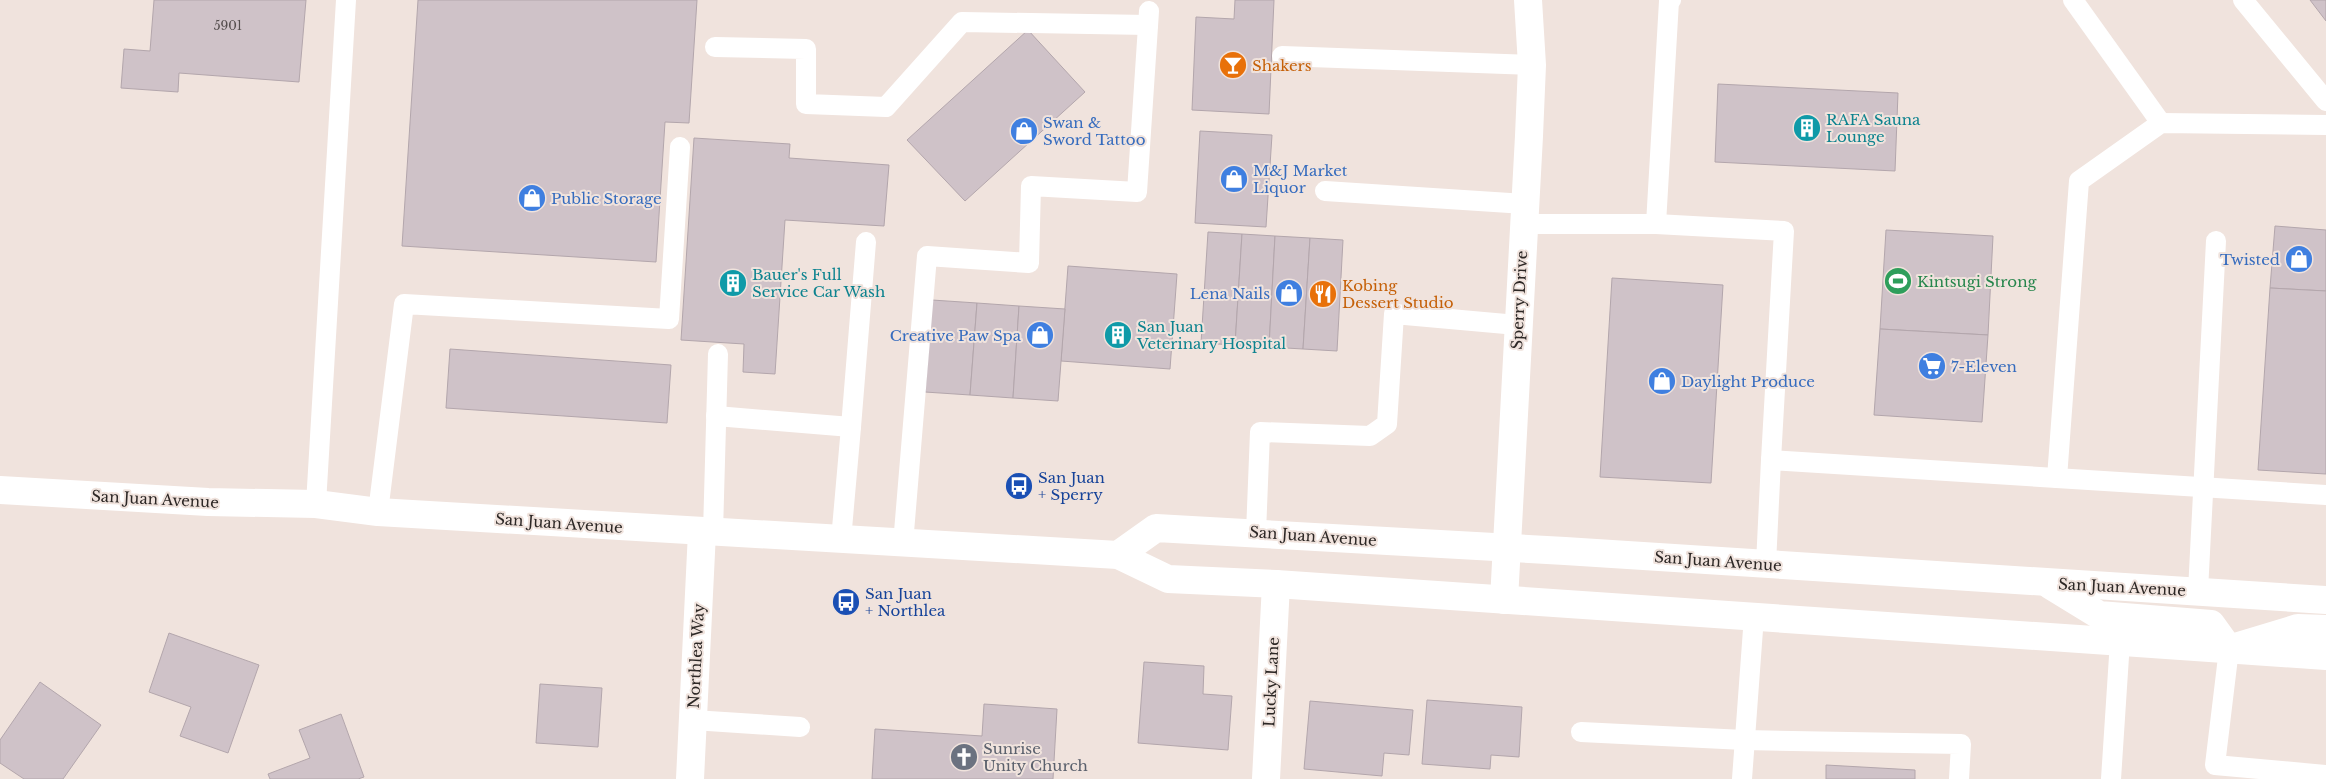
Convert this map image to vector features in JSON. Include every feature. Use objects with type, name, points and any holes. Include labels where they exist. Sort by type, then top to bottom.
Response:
[{"type":"main road","name":"Sperry Drive","points":[[1504,600],[1532,65],[1528,0]]},
{"type":"main road","name":"San Juan Avenue","points":[[0,490],[208,502],[316,504],[378,512],[1118,555],[1168,579],[1276,584],[2326,656]]},
{"type":"main road","name":"San Juan Avenue","points":[[1118,555],[1156,528],[1256,532],[2326,600]]},
{"type":"main road","name":"Northlea Way","points":[[690,779],[707,532]]},
{"type":"main road","points":[[2046,583],[2099,616],[2211,624],[2229,648],[2298,628],[2326,629]]},
{"type":"main road","name":"Lucky Lane","points":[[1266,779],[1276,584]]},
{"type":"lane","points":[[316,504],[346,0]]},
{"type":"lane","points":[[1656,224],[1669,2],[1671,0]]},
{"type":"lane","points":[[2072,0],[2162,123]]},
{"type":"lane","points":[[2243,0],[2326,101]]},
{"type":"lane","points":[[715,47],[806,49],[806,104],[886,107],[962,22],[1148,18],[1138,192],[1031,186],[1029,263],[927,256],[903,544]]},
{"type":"lane","points":[[1282,56],[1488,65],[1532,65]]},
{"type":"lane","points":[[2057,478],[2079,181],[2162,123],[2326,125]]},
{"type":"lane","points":[[378,512],[404,304],[669,318],[680,147]]},
{"type":"lane","points":[[1325,191],[1524,214],[1784,231],[1770,460],[1766,564]]},
{"type":"lane","points":[[2198,591],[2216,241]]},
{"type":"lane","points":[[841,540],[866,242]]},
{"type":"lane","points":[[1256,532],[1260,432],[1370,436],[1387,424],[1394,314],[1517,325]]},
{"type":"lane","points":[[707,532],[716,416],[718,354]]},
{"type":"lane","points":[[716,416],[851,427]]},
{"type":"lane","points":[[1770,460],[2326,494]]},
{"type":"lane","points":[[1742,779],[1754,616]]},
{"type":"lane","points":[[2112,779],[2120,641]]},
{"type":"lane","points":[[2229,648],[2215,772],[2326,774]]},
{"type":"lane","points":[[693,720],[800,727]]},
{"type":"lane","points":[[1581,732],[1744,740],[1961,744],[1959,779]]},
{"type":"building","points":[[154,0],[306,0],[299,82],[179,73],[178,92],[121,88],[124,49],[150,51]]},
{"type":"building","points":[[418,0],[697,0],[689,123],[665,122],[656,262],[402,246]]},
{"type":"building","name":"Shakers","points":[[1235,0],[1274,0],[1269,114],[1192,110],[1196,17],[1234,19]]},
{"type":"building","points":[[2310,0],[2326,0],[2326,21]]},
{"type":"building","points":[[1028,30],[1085,92],[965,201],[907,140]]},
{"type":"building","name":"RAFA Sauna Lounge","points":[[1718,84],[1898,93],[1895,171],[1715,162]]},
{"type":"building","name":"M&J Market Liquor","points":[[1200,131],[1272,135],[1266,227],[1195,223]]},
{"type":"building","name":"Bauer's Full Service Car Wash","points":[[694,138],[790,144],[789,158],[889,165],[884,226],[785,220],[775,374],[743,372],[744,344],[681,340]]},
{"type":"building","name":"Twisted","points":[[2275,226],[2326,230],[2326,291],[2270,288]]},
{"type":"building","points":[[1886,230],[1993,236],[1988,335],[1880,329]]},
{"type":"building","points":[[1208,232],[1242,234],[1235,345],[1201,343]]},
{"type":"building","points":[[1242,234],[1275,236],[1269,347],[1235,345]]},
{"type":"building","name":"Lena Nails","points":[[1275,236],[1310,238],[1303,349],[1269,347]]},
{"type":"building","name":"Kobing Dessert Studio","points":[[1310,238],[1343,240],[1337,351],[1303,349]]},
{"type":"building","name":"San Juan Veterinary Hospital","points":[[1068,266],[1177,274],[1170,369],[1061,361]]},
{"type":"building","name":"Daylight Produce","points":[[1612,278],[1723,285],[1711,483],[1600,477]]},
{"type":"building","points":[[2270,288],[2326,291],[2326,474],[2258,470]]},
{"type":"building","points":[[932,300],[977,303],[970,395],[925,392]]},
{"type":"building","points":[[977,303],[1019,306],[1013,398],[970,395]]},
{"type":"building","name":"Creative Paw Spa","points":[[1019,306],[1065,309],[1058,401],[1013,398]]},
{"type":"building","name":"7-Eleven","points":[[1880,329],[1988,335],[1982,422],[1874,415]]},
{"type":"building","points":[[450,349],[671,365],[667,423],[446,408]]},
{"type":"building","points":[[169,633],[259,665],[228,753],[180,736],[191,707],[149,692]]},
{"type":"building","points":[[1144,662],[1204,666],[1203,694],[1232,696],[1228,750],[1138,743]]},
{"type":"building","points":[[40,682],[101,725],[63,779],[24,779],[0,763],[0,740]]},
{"type":"building","points":[[540,684],[602,688],[598,747],[536,743]]},
{"type":"building","points":[[1427,700],[1522,707],[1519,757],[1491,755],[1490,769],[1422,764]]},
{"type":"building","points":[[1310,701],[1413,710],[1409,755],[1384,753],[1382,776],[1304,769]]},
{"type":"building","name":"Sunrise Unity Church","points":[[984,704],[1057,709],[1053,779],[872,779],[875,729],[982,736]]},
{"type":"building","points":[[341,714],[364,777],[358,779],[270,779],[268,774],[310,758],[299,730]]},
{"type":"building","points":[[1826,765],[1915,770],[1915,779],[1826,779]]},
{"type":"place","name":"Shakers","points":[[1233,65]]},
{"type":"place","name":"RAFA Sauna Lounge","points":[[1807,128]]},
{"type":"place","name":"Swan & Sword Tattoo","points":[[1024,131]]},
{"type":"place","name":"M&J Market Liquor","points":[[1234,179]]},
{"type":"place","name":"Public Storage","points":[[532,198]]},
{"type":"place","name":"Twisted","points":[[2299,259]]},
{"type":"place","name":"Kintsugi Strong","points":[[1898,281]]},
{"type":"place","name":"Bauer's Full Service Car Wash","points":[[733,283]]},
{"type":"place","name":"Lena Nails","points":[[1289,293]]},
{"type":"place","name":"Kobing Dessert Studio","points":[[1323,294]]},
{"type":"place","name":"Creative Paw Spa","points":[[1040,335]]},
{"type":"place","name":"San Juan Veterinary Hospital","points":[[1118,335]]},
{"type":"place","name":"7-Eleven","points":[[1932,366]]},
{"type":"place","name":"Daylight Produce","points":[[1662,381]]},
{"type":"place","name":"San Juan + Sperry","points":[[1019,486]]},
{"type":"place","name":"San Juan + Northlea","points":[[846,602]]},
{"type":"place","name":"Sunrise Unity Church","points":[[964,757]]}]
